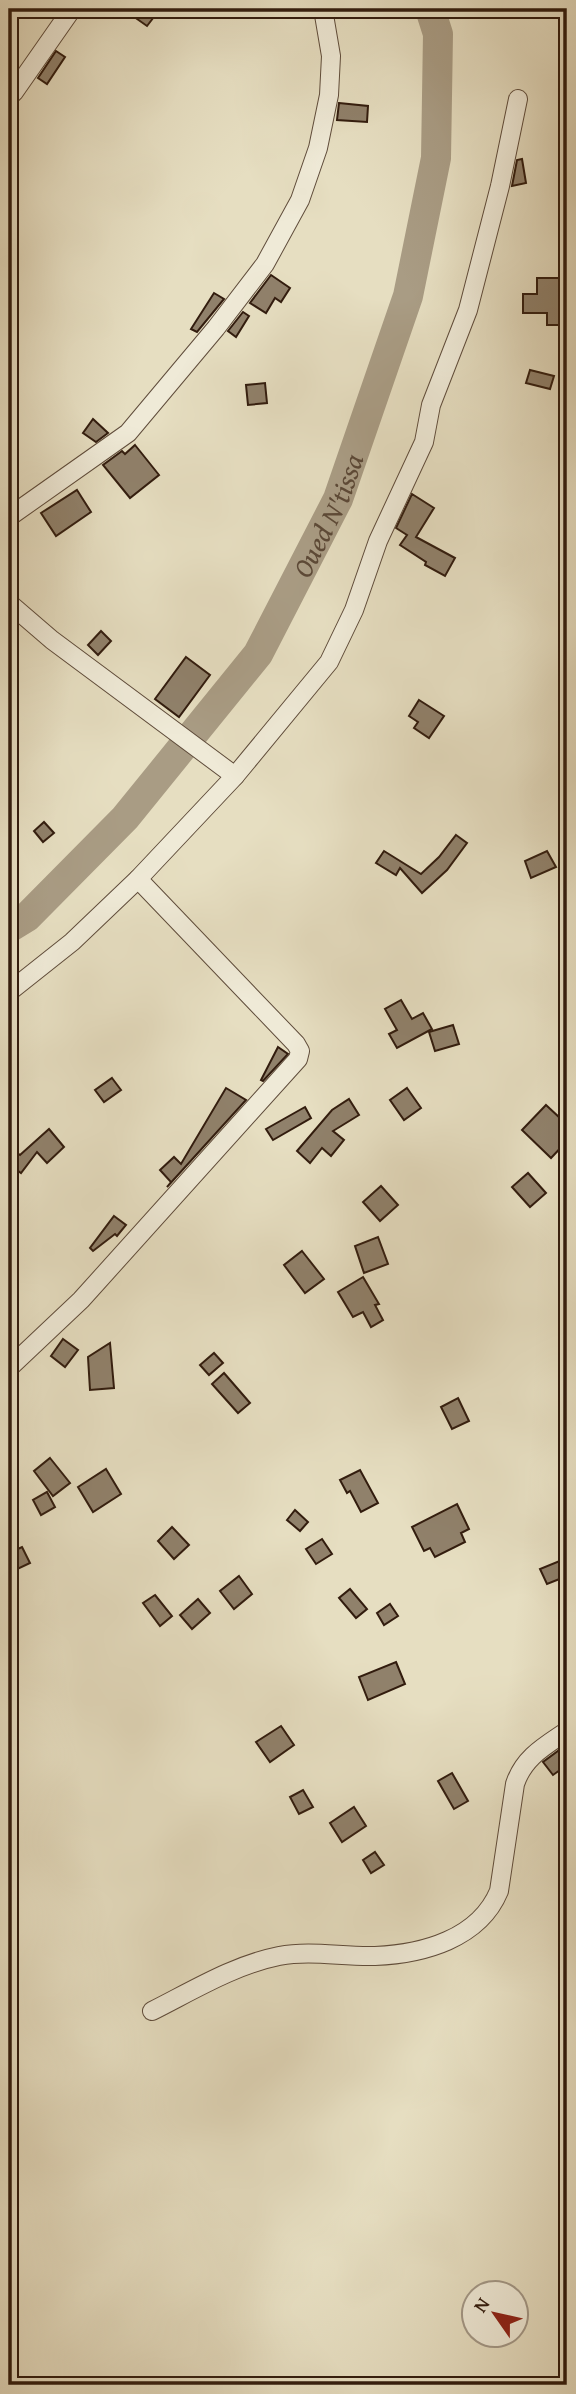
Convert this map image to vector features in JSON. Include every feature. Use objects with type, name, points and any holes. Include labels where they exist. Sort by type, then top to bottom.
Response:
[{"type":"street","points":[[9,97],[72,9]]},
{"type":"street","points":[[9,517],[128,433],[216,328],[265,264],[300,200],[318,148],[329,95],[331,56],[323,9]]},
{"type":"street","points":[[9,992],[72,942],[138,879],[235,776],[329,662],[354,610],[379,541],[424,442],[431,405],[468,310],[500,186],[518,99]]},
{"type":"street","points":[[9,603],[52,640],[235,776]]},
{"type":"street","points":[[9,1368],[81,1300],[298,1059],[300,1051],[296,1044],[138,879]]},
{"type":"street","points":[[152,2011],[210,1981],[278,1956],[314,1952],[373,1956],[421,1951],[455,1937],[479,1922],[493,1906],[499,1891],[515,1784],[520,1770],[528,1759],[567,1731]]},
{"type":"building","points":[[123,9],[160,9],[147,26]]},
{"type":"building","points":[[56,51],[65,57],[47,84],[38,78]]},
{"type":"building","points":[[339,103],[368,106],[367,122],[337,120]]},
{"type":"building","points":[[522,159],[526,183],[512,186],[517,160]]},
{"type":"building","points":[[271,275],[290,288],[281,302],[275,298],[266,313],[250,303]]},
{"type":"building","points":[[537,278],[567,278],[567,325],[547,325],[547,313],[523,313],[523,294],[537,294]]},
{"type":"building","points":[[214,293],[224,299],[197,332],[191,329]]},
{"type":"building","points":[[243,312],[249,316],[236,337],[228,331]]},
{"type":"building","points":[[530,370],[554,376],[550,389],[526,383]]},
{"type":"building","points":[[265,383],[267,403],[248,405],[246,385]]},
{"type":"building","points":[[93,419],[108,433],[96,442],[83,433]]},
{"type":"building","points":[[135,445],[159,475],[130,498],[103,465],[122,451],[125,454]]},
{"type":"building","points":[[77,490],[91,512],[56,536],[41,513]]},
{"type":"building","points":[[412,494],[434,508],[416,537],[455,558],[445,576],[425,565],[426,562],[400,545],[407,535],[396,528]]},
{"type":"building","points":[[101,631],[111,641],[98,655],[88,645]]},
{"type":"building","points":[[186,657],[210,675],[179,717],[155,699]]},
{"type":"building","points":[[419,700],[444,716],[429,738],[414,728],[418,722],[409,716]]},
{"type":"building","points":[[44,822],[54,833],[43,842],[34,831]]},
{"type":"building","points":[[456,835],[467,843],[447,870],[422,893],[400,868],[396,875],[376,863],[384,851],[421,874]]},
{"type":"building","points":[[547,851],[556,867],[531,878],[525,861]]},
{"type":"building","points":[[401,1000],[412,1019],[423,1013],[432,1029],[397,1048],[389,1034],[397,1030],[385,1009]]},
{"type":"building","points":[[453,1025],[459,1044],[435,1051],[429,1032]]},
{"type":"building","points":[[278,1047],[288,1054],[263,1081],[261,1080]]},
{"type":"building","points":[[112,1078],[121,1090],[104,1102],[95,1090]]},
{"type":"building","points":[[226,1088],[246,1100],[167,1187],[171,1182],[160,1170],[174,1157],[181,1164]]},
{"type":"building","points":[[407,1088],[421,1108],[404,1120],[390,1100]]},
{"type":"building","points":[[349,1099],[359,1115],[333,1131],[344,1140],[331,1156],[322,1148],[310,1163],[297,1151],[332,1110]]},
{"type":"building","points":[[546,1105],[560,1118],[567,1111],[567,1141],[551,1158],[522,1130]]},
{"type":"building","points":[[305,1107],[311,1118],[273,1140],[266,1129]]},
{"type":"building","points":[[49,1129],[64,1147],[47,1163],[37,1152],[21,1173],[9,1164],[16,1152],[20,1155]]},
{"type":"building","points":[[528,1173],[546,1193],[530,1207],[512,1187]]},
{"type":"building","points":[[381,1186],[398,1205],[380,1221],[363,1202]]},
{"type":"building","points":[[114,1216],[126,1225],[117,1236],[115,1234],[93,1251],[90,1248]]},
{"type":"building","points":[[378,1237],[388,1264],[364,1273],[355,1246]]},
{"type":"building","points":[[302,1251],[324,1279],[305,1293],[284,1265]]},
{"type":"building","points":[[363,1277],[379,1304],[375,1305],[383,1320],[371,1327],[363,1312],[353,1317],[338,1292]]},
{"type":"building","points":[[63,1339],[78,1350],[65,1367],[51,1356]]},
{"type":"building","points":[[110,1343],[114,1388],[90,1390],[88,1357]]},
{"type":"building","points":[[214,1353],[223,1363],[209,1375],[200,1365]]},
{"type":"building","points":[[224,1373],[250,1403],[238,1413],[212,1384]]},
{"type":"building","points":[[458,1398],[469,1421],[452,1429],[441,1407]]},
{"type":"building","points":[[50,1458],[70,1483],[53,1496],[34,1471]]},
{"type":"building","points":[[106,1469],[121,1494],[93,1512],[78,1487]]},
{"type":"building","points":[[360,1470],[378,1503],[361,1512],[350,1491],[347,1493],[340,1480]]},
{"type":"building","points":[[47,1492],[55,1507],[41,1515],[33,1500]]},
{"type":"building","points":[[457,1504],[469,1529],[461,1533],[465,1542],[435,1557],[430,1548],[424,1551],[412,1527]]},
{"type":"building","points":[[295,1510],[308,1522],[300,1531],[287,1520]]},
{"type":"building","points":[[172,1527],[189,1545],[174,1559],[158,1541]]},
{"type":"building","points":[[322,1539],[332,1554],[316,1564],[306,1549]]},
{"type":"building","points":[[22,1547],[30,1563],[9,1573],[9,1553]]},
{"type":"building","points":[[567,1558],[567,1576],[547,1584],[540,1569]]},
{"type":"building","points":[[239,1576],[252,1594],[234,1609],[220,1591]]},
{"type":"building","points":[[350,1589],[367,1609],[356,1618],[339,1598]]},
{"type":"building","points":[[155,1595],[172,1616],[160,1626],[143,1603]]},
{"type":"building","points":[[198,1599],[210,1613],[192,1629],[180,1615]]},
{"type":"building","points":[[390,1604],[398,1616],[384,1625],[377,1613]]},
{"type":"building","points":[[396,1662],[405,1684],[368,1700],[359,1677]]},
{"type":"building","points":[[281,1726],[294,1745],[270,1762],[256,1742]]},
{"type":"building","points":[[562,1748],[567,1756],[567,1765],[553,1775],[543,1762]]},
{"type":"building","points":[[452,1773],[468,1801],[454,1809],[438,1781]]},
{"type":"building","points":[[303,1790],[313,1807],[299,1814],[290,1797]]},
{"type":"building","points":[[354,1807],[366,1826],[342,1842],[330,1823]]},
{"type":"building","points":[[375,1852],[384,1865],[371,1873],[363,1860]]},
{"type":"waterway","name":"Oued N'tissa","points":[[9,928],[27,917],[125,818],[258,654],[338,499],[408,296],[436,158],[438,34],[430,9]]}]
